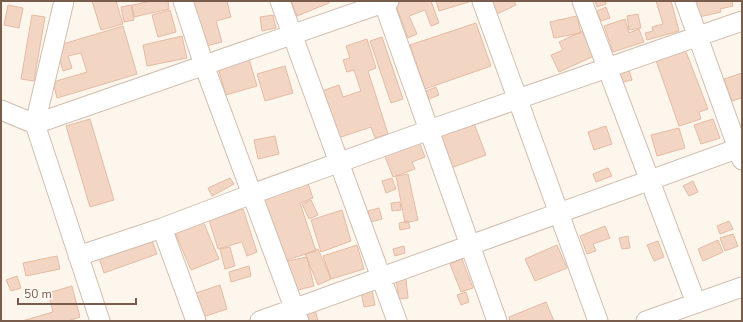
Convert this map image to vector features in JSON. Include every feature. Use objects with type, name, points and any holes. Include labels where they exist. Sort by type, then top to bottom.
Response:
[{"type":"street","points":[[64,1],[35,124],[100,321]]},
{"type":"street","points":[[183,1],[204,65],[297,315]]},
{"type":"street","points":[[280,1],[397,321]]},
{"type":"street","points":[[482,1],[598,321]]},
{"type":"street","points":[[582,1],[696,303]]},
{"type":"street","points":[[260,321],[297,315],[381,277],[470,244],[650,180],[741,152],[685,1]]},
{"type":"street","points":[[1,110],[35,124],[385,2],[497,321]]},
{"type":"street","points":[[78,256],[162,228],[429,130],[742,21]]},
{"type":"street","points":[[162,228],[196,321]]},
{"type":"street","points":[[646,321],[742,287]]},
{"type":"building","points":[[92,1],[116,1],[123,24],[101,30]]},
{"type":"building","points":[[151,1],[168,1],[169,9],[134,17],[132,5]]},
{"type":"building","points":[[193,1],[227,1],[231,17],[216,21],[222,42],[206,46]]},
{"type":"building","points":[[291,1],[329,1],[329,3],[297,16]]},
{"type":"building","points":[[400,1],[431,1],[439,23],[431,26],[425,10],[409,16],[417,34],[408,38],[395,3]]},
{"type":"building","points":[[436,1],[472,1],[439,11]]},
{"type":"building","points":[[492,1],[514,1],[516,5],[497,14]]},
{"type":"building","points":[[595,1],[605,1],[606,4],[597,7]]},
{"type":"building","points":[[656,1],[671,1],[679,31],[647,40],[645,33],[653,31],[652,27],[663,24]]},
{"type":"building","points":[[696,1],[732,1],[733,6],[720,9],[721,12],[699,17]]},
{"type":"building","points":[[8,5],[23,8],[19,28],[4,25]]},
{"type":"building","points":[[131,5],[134,20],[124,22],[121,7]]},
{"type":"building","points":[[606,7],[610,18],[601,21],[597,11]]},
{"type":"building","points":[[170,10],[176,32],[158,37],[152,15]]},
{"type":"building","points":[[638,14],[641,28],[629,30],[627,16]]},
{"type":"building","points":[[32,15],[45,17],[34,81],[21,79]]},
{"type":"building","points":[[273,15],[276,28],[262,31],[260,17]]},
{"type":"building","points":[[577,16],[581,33],[554,38],[550,22]]},
{"type":"building","points":[[625,19],[629,33],[639,29],[644,42],[613,52],[604,26]]},
{"type":"building","points":[[476,23],[491,66],[425,89],[410,45]]},
{"type":"building","points":[[123,26],[137,74],[57,98],[53,82],[87,72],[81,53],[68,56],[72,68],[63,71],[56,46]]},
{"type":"building","points":[[582,31],[594,56],[559,72],[551,55],[563,50],[559,42]]},
{"type":"building","points":[[182,36],[187,58],[147,66],[143,45]]},
{"type":"building","points":[[382,37],[403,99],[391,103],[370,41]]},
{"type":"building","points":[[367,39],[376,68],[368,71],[388,134],[375,138],[371,127],[338,138],[322,91],[339,85],[343,97],[361,91],[354,70],[347,72],[343,60],[350,58],[346,46]]},
{"type":"building","points":[[681,39],[708,109],[699,112],[701,119],[679,126],[652,49]]},
{"type":"building","points":[[249,59],[257,86],[226,95],[218,68]]},
{"type":"building","points":[[627,63],[632,80],[623,82],[618,66]]},
{"type":"building","points":[[285,66],[293,93],[265,101],[257,74]]},
{"type":"building","points":[[742,73],[742,99],[732,101],[724,79]]},
{"type":"building","points":[[436,87],[439,95],[429,99],[426,91]]},
{"type":"building","points":[[470,113],[486,155],[451,168],[436,125]]},
{"type":"building","points":[[90,119],[114,200],[90,207],[66,126]]},
{"type":"building","points":[[713,119],[720,138],[701,144],[694,125]]},
{"type":"building","points":[[606,126],[612,144],[594,150],[588,132]]},
{"type":"building","points":[[679,128],[685,148],[657,156],[651,135]]},
{"type":"building","points":[[415,131],[425,157],[412,162],[415,169],[393,177],[380,144]]},
{"type":"building","points":[[275,136],[279,154],[258,159],[254,140]]},
{"type":"building","points":[[608,168],[612,176],[596,182],[593,174]]},
{"type":"building","points":[[408,174],[418,220],[405,223],[396,176]]},
{"type":"building","points":[[230,178],[234,184],[212,196],[208,188]]},
{"type":"building","points":[[392,178],[396,189],[386,193],[382,181]]},
{"type":"building","points":[[307,180],[313,198],[300,203],[316,251],[283,261],[259,185]]},
{"type":"building","points":[[693,181],[698,192],[689,196],[683,186]]},
{"type":"building","points":[[311,200],[318,215],[309,219],[302,204]]},
{"type":"building","points":[[400,202],[401,210],[392,211],[391,203]]},
{"type":"building","points":[[379,208],[382,219],[371,222],[368,211]]},
{"type":"building","points":[[243,209],[257,252],[247,256],[242,242],[218,249],[209,220]]},
{"type":"building","points":[[342,210],[351,241],[321,252],[311,220]]},
{"type":"building","points":[[202,219],[219,259],[191,270],[174,230]]},
{"type":"building","points":[[408,221],[410,228],[400,230],[399,223]]},
{"type":"building","points":[[729,221],[733,229],[720,234],[717,226]]},
{"type":"building","points":[[605,226],[610,238],[593,244],[596,251],[587,254],[580,236]]},
{"type":"building","points":[[148,230],[157,254],[104,273],[98,255]]},
{"type":"building","points":[[733,234],[738,246],[725,251],[720,238]]},
{"type":"building","points":[[628,236],[630,248],[622,249],[619,238]]},
{"type":"building","points":[[718,240],[723,252],[703,261],[698,249]]},
{"type":"building","points":[[658,241],[664,257],[654,261],[647,245]]},
{"type":"building","points":[[357,245],[364,269],[331,279],[323,256]]},
{"type":"building","points":[[557,245],[567,268],[535,281],[525,259]]},
{"type":"building","points":[[404,246],[405,253],[395,256],[393,249]]},
{"type":"building","points":[[230,247],[235,266],[225,269],[220,249]]},
{"type":"building","points":[[318,249],[331,279],[318,285],[305,254]]},
{"type":"building","points":[[57,256],[60,269],[26,276],[23,263]]},
{"type":"building","points":[[307,257],[314,286],[294,291],[287,261]]},
{"type":"building","points":[[462,259],[473,288],[461,292],[450,264]]},
{"type":"building","points":[[249,266],[251,276],[231,282],[229,272]]},
{"type":"building","points":[[17,276],[21,288],[11,291],[6,280]]},
{"type":"building","points":[[406,279],[408,298],[399,299],[396,280]]},
{"type":"building","points":[[220,285],[227,309],[203,317],[196,293]]},
{"type":"building","points":[[72,286],[80,317],[68,321],[22,321],[53,312],[48,293]]},
{"type":"building","points":[[372,290],[375,305],[364,307],[361,292]]},
{"type":"building","points":[[466,292],[469,302],[461,305],[457,295]]},
{"type":"building","points":[[546,302],[554,321],[510,321],[509,317]]},
{"type":"building","points":[[315,309],[318,321],[308,321],[305,312]]}]
